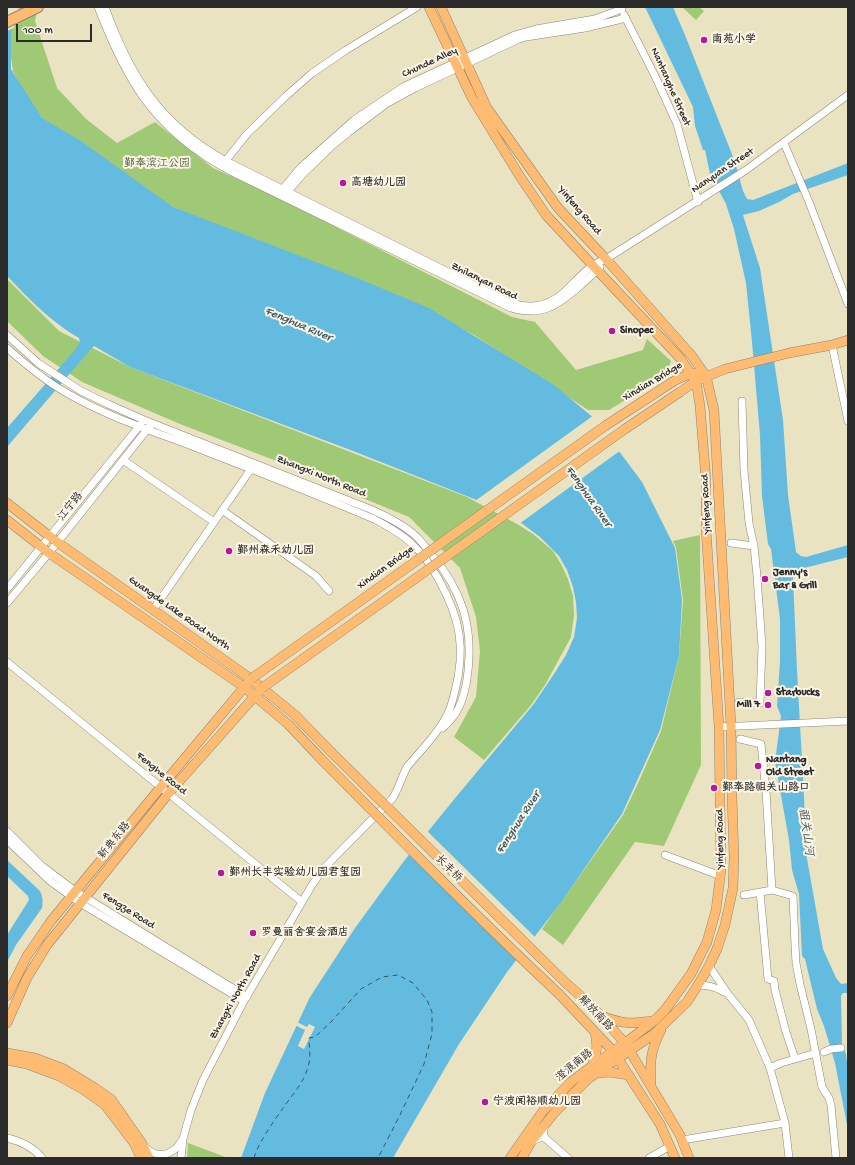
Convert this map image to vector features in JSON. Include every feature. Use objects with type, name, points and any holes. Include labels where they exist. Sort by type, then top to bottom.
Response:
[{"type":"highway","points":[[7,22],[38,7]]},
{"type":"main road","name":"Yinfeng Road","points":[[429,7],[472,98],[519,175],[546,215],[680,358],[696,381],[700,406],[706,480],[706,529],[719,726],[721,870],[716,910],[707,942],[691,974],[665,1010],[627,1047],[616,1055]]},
{"type":"main road","name":"Yinfeng Road","points":[[441,7],[487,108],[558,208],[606,259],[692,356],[706,376],[714,410],[731,726],[734,857],[733,888],[718,949],[687,1002],[663,1027],[654,1034],[627,1047]]},
{"type":"main road","points":[[706,376],[724,369],[789,353],[832,345],[848,340]]},
{"type":"main road","name":"Xindian Bridge","points":[[251,679],[605,426],[674,381],[691,373],[706,376]]},
{"type":"main road","name":"Xindian Bridge","points":[[262,688],[625,429],[696,381],[706,376]]},
{"type":"main road","name":"Guangde Lake Road North","points":[[7,503],[54,539],[251,679],[295,715],[331,752]]},
{"type":"main road","points":[[7,520],[45,550],[254,696]]},
{"type":"main road","name":"新典东路","points":[[7,996],[27,956],[51,921],[251,679]]},
{"type":"main road","name":"新典东路","points":[[7,1023],[27,978],[47,944],[168,794],[262,688]]},
{"type":"main road","name":"长丰桥","points":[[254,696],[288,724],[380,819],[559,994]]},
{"type":"main road","name":"长丰桥","points":[[331,752],[568,985],[590,1004],[627,1047]]},
{"type":"main road","name":"解放南路","points":[[559,994],[616,1055]]},
{"type":"main road","points":[[600,1016],[622,1023],[654,1020]]},
{"type":"main road","points":[[652,1087],[650,1066],[652,1050],[663,1027]]},
{"type":"main road","points":[[596,1032],[598,1044],[594,1069],[628,1075]]},
{"type":"main road","points":[[627,1047],[680,1135],[689,1158]]},
{"type":"main road","points":[[7,1052],[35,1058],[64,1069],[111,1099],[141,1142],[149,1158]]},
{"type":"main road","points":[[616,1055],[660,1124],[675,1158]]},
{"type":"main road","name":"澄浪南路","points":[[510,1158],[543,1111],[571,1082],[616,1055]]},
{"type":"main road","points":[[7,1060],[27,1064],[59,1076],[84,1090],[105,1105],[134,1143],[141,1158]]},
{"type":"main road","name":"澄浪南路","points":[[522,1158],[531,1142],[546,1123],[560,1106],[589,1078],[594,1069]]},
{"type":"street","name":"Zhilanyan Road","points":[[98,7],[126,69],[143,97],[160,118],[175,133],[190,145],[224,164],[506,301],[521,306],[537,306],[552,301],[606,259]]},
{"type":"street","name":"Zhilanyan Road","points":[[105,7],[125,56],[146,92],[173,124],[224,164]]},
{"type":"street","points":[[224,164],[247,134],[311,74],[346,50],[417,7]]},
{"type":"street","name":"Chunde Alley","points":[[466,61],[524,32],[595,18],[622,8]]},
{"type":"street","name":"Nantanghe Street","points":[[622,8],[677,124],[698,202]]},
{"type":"street","name":"Chunde Alley","points":[[283,193],[302,168],[332,139],[359,116],[403,87],[526,36],[585,28],[626,18]]},
{"type":"street","name":"Nanyuan Street","points":[[606,259],[698,202],[746,170],[848,95]]},
{"type":"street","points":[[784,143],[848,304]]},
{"type":"street","name":"Zhangxi North Road","points":[[7,335],[38,363],[68,383],[142,423],[370,508],[385,515],[418,538],[445,571],[455,589],[461,603],[468,629],[470,654],[467,684],[459,706],[454,716],[426,744]]},
{"type":"street","points":[[832,345],[848,421]]},
{"type":"street","name":"Zhangxi North Road","points":[[7,348],[63,391],[124,421],[142,423]]},
{"type":"street","points":[[739,702],[760,702],[762,646],[754,546],[749,522],[744,470],[742,401]]},
{"type":"street","name":"江宁路","points":[[54,539],[142,423]]},
{"type":"street","name":"Zhangxi North Road","points":[[150,426],[361,514],[387,526],[412,544],[434,571],[453,607],[459,628],[461,653],[458,678],[447,716],[403,774],[392,799],[324,868],[318,876],[246,999],[203,1080],[191,1110],[183,1139],[181,1158]]},
{"type":"street","name":"江宁路","points":[[7,603],[45,550],[150,426]]},
{"type":"street","points":[[122,460],[214,522]]},
{"type":"street","points":[[153,610],[251,469]]},
{"type":"street","points":[[222,510],[316,576],[329,591]]},
{"type":"street","points":[[731,543],[754,546]]},
{"type":"street","name":"江宁路","points":[[7,589],[45,550]]},
{"type":"street","name":"Fenghe Road","points":[[7,662],[302,902]]},
{"type":"street","points":[[719,726],[848,721]]},
{"type":"street","points":[[740,739],[761,744],[772,890]]},
{"type":"street","name":"Fengze Road","points":[[7,831],[27,852],[73,894]]},
{"type":"street","name":"Fengze Road","points":[[7,840],[50,881],[246,999]]},
{"type":"street","points":[[665,855],[720,876]]},
{"type":"street","points":[[744,895],[772,890],[793,896],[796,963],[822,1087],[829,1098],[836,1158]]},
{"type":"street","points":[[760,892],[768,978],[774,981],[784,1025],[795,1059]]},
{"type":"street","points":[[709,966],[728,994],[749,1020],[770,1068],[785,1123],[789,1158]]},
{"type":"street","points":[[698,985],[713,986],[728,994]]},
{"type":"street","points":[[824,1052],[831,1049],[841,1048]]},
{"type":"street","points":[[770,1068],[816,1053]]},
{"type":"street","points":[[546,1123],[543,1134],[545,1138],[568,1158]]},
{"type":"street","points":[[682,1140],[785,1123]]},
{"type":"street","points":[[7,1138],[24,1144],[34,1150],[42,1158]]},
{"type":"street","points":[[531,1142],[538,1138],[545,1138]]},
{"type":"street","points":[[141,1142],[151,1153],[165,1154],[176,1149],[183,1139]]},
{"type":"street","points":[[649,1158],[670,1146]]},
{"type":"green space","name":"鄞奉滨江公园","points":[[13,7],[38,7],[35,21],[57,88],[86,119],[117,143],[155,122],[213,168],[281,199],[512,317],[535,322],[576,370],[643,350],[647,339],[671,361],[666,375],[609,410],[588,410],[474,335],[407,300],[198,219],[144,193],[51,128],[30,104],[13,71],[8,38]]},
{"type":"green space","points":[[682,7],[699,7],[704,11],[696,20]]},
{"type":"green space","points":[[7,279],[59,331],[130,367],[467,497],[533,534],[553,551],[568,579],[573,596],[574,615],[571,637],[545,685],[531,705],[484,760],[454,737],[476,697],[480,651],[476,617],[460,568],[409,517],[300,470],[180,424],[82,382],[43,356],[7,321]]},
{"type":"green space","points":[[700,535],[701,765],[664,846],[635,842],[563,945],[542,929],[623,815],[661,731],[679,656],[683,600],[676,548],[673,541]]},
{"type":"green space","points":[[188,1143],[228,1158],[187,1158]]},
{"type":"water","name":"Fenghua Rıver","points":[[7,7],[17,7],[11,33],[11,69],[42,118],[81,141],[173,207],[357,278],[429,308],[554,385],[595,419],[642,482],[675,548],[682,600],[679,656],[660,730],[622,814],[560,904],[507,972],[459,1044],[393,1158],[241,1158],[265,1093],[310,997],[355,928],[404,861],[533,705],[566,655],[574,637],[577,618],[573,587],[567,570],[559,556],[540,537],[505,513],[474,499],[353,451],[130,367],[94,346],[7,447],[7,428],[74,351],[80,342],[79,338],[59,325],[41,310],[7,276]]},
{"type":"water","name":"祖关山河","points":[[645,7],[673,7],[735,162],[743,191],[747,199],[753,200],[848,163],[848,175],[793,194],[759,211],[743,215],[760,268],[783,420],[788,495],[796,552],[801,556],[806,557],[848,545],[848,557],[800,569],[795,572],[793,578],[806,853],[823,949],[836,978],[841,984],[848,983],[848,993],[843,993],[841,996],[842,1044],[846,1054],[848,1071],[848,1130],[835,1063],[824,1026],[817,1009],[805,959],[802,956],[799,894],[792,870],[789,840],[775,762],[781,716],[777,706],[780,661],[780,619],[771,549],[768,544],[762,496],[760,435],[746,283],[734,229],[726,204],[710,174],[705,150],[703,150],[695,126],[693,107]]},
{"type":"water","points":[[7,860],[40,891],[43,901],[42,908],[16,945],[7,962],[7,935],[29,900],[28,896],[7,876]]},
{"type":"pier","points":[[7,7],[19,7],[14,28],[7,31]]},
{"type":"pier","points":[[594,415],[621,450],[519,524],[475,501]]},
{"type":"pier","points":[[426,830],[536,938],[519,961],[408,853]]},
{"type":"pier","points":[[297,1022],[307,1027],[309,1024],[315,1027],[304,1049],[298,1046],[305,1030],[295,1025]]},
{"type":"ferry route","points":[[254,1158],[267,1132],[299,1087],[305,1075],[310,1060],[309,1038],[315,1037],[330,1023],[361,989],[382,977],[398,975],[413,983],[427,1000],[432,1012],[432,1034],[424,1064],[378,1158]]},
{"type":"place","name":"南苑小学","points":[[704,40]]},
{"type":"place","name":"高塘幼儿园","points":[[343,183]]},
{"type":"place","name":"Sinopec","points":[[612,331]]},
{"type":"place","name":"鄞州森禾幼儿园","points":[[229,551]]},
{"type":"place","name":"Jenny's Bar & Grill","points":[[765,579]]},
{"type":"place","name":"Starbucks","points":[[768,693]]},
{"type":"place","name":"Mill 7","points":[[768,705]]},
{"type":"place","name":"Nantang Old Street","points":[[758,766]]},
{"type":"place","name":"鄞奉路祖关山路口","points":[[714,788]]},
{"type":"place","name":"鄞州长丰实验幼儿园君玺园","points":[[221,873]]},
{"type":"place","name":"罗曼丽舍宴会酒店","points":[[253,933]]},
{"type":"place","name":"宁波闻裕顺幼儿园","points":[[485,1102]]}]
